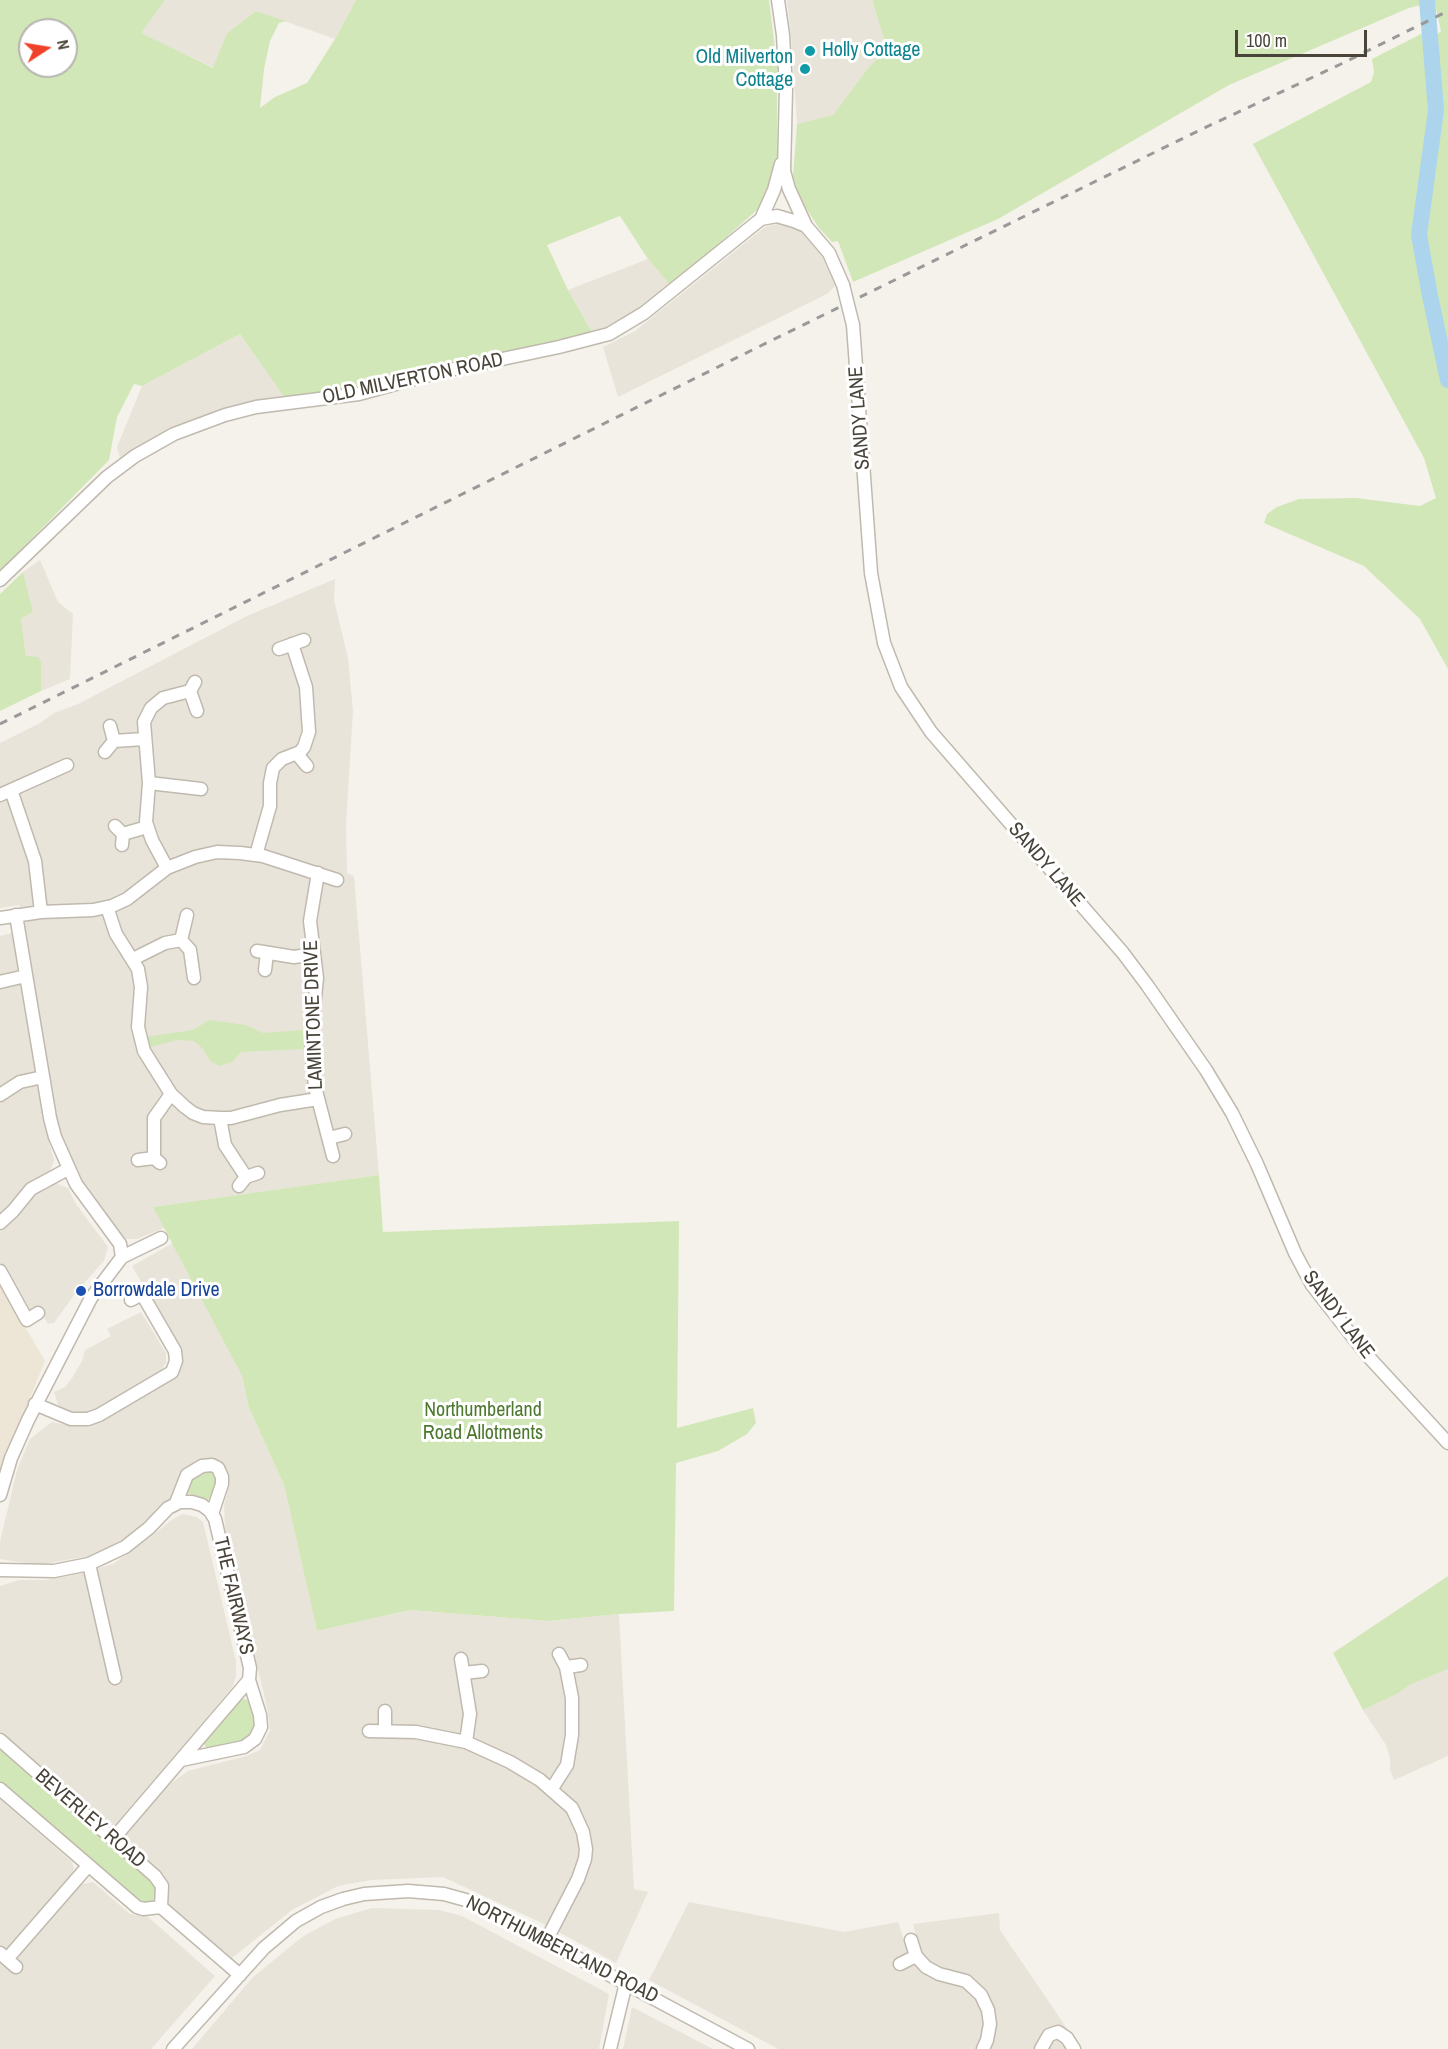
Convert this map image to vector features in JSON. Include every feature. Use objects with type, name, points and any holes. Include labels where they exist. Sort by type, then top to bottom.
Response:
[{"type":"street","points":[[761,219],[774,190],[783,156],[786,89],[783,34],[778,0]]},
{"type":"street","points":[[783,156],[789,189],[806,226]]},
{"type":"street","points":[[761,219],[785,217],[806,226]]},
{"type":"street","name":"OLD MILVERTON ROAD","points":[[0,580],[107,477],[144,450],[174,434],[225,415],[256,407],[359,394],[436,373],[609,334],[644,313],[761,219]]},
{"type":"street","name":"SANDY LANE","points":[[806,226],[829,253],[843,285],[853,325],[871,573],[886,651],[901,687],[931,732],[1117,946],[1148,985],[1206,1070],[1236,1120],[1292,1247],[1312,1285],[1349,1335],[1448,1443]]},
{"type":"street","points":[[256,855],[270,806],[270,783],[273,768],[282,759],[297,754],[303,749],[307,740],[309,723],[298,642],[279,649]]},
{"type":"street","points":[[167,868],[147,827],[149,783],[144,722],[151,708],[167,696],[193,686],[197,711]]},
{"type":"street","points":[[110,726],[114,741]]},
{"type":"street","points":[[105,752],[114,741],[144,740]]},
{"type":"street","points":[[297,754],[307,766]]},
{"type":"street","points":[[41,912],[35,861],[6,793],[67,765]]},
{"type":"street","points":[[186,773],[186,786]]},
{"type":"street","points":[[149,783],[201,789]]},
{"type":"street","points":[[120,835],[147,827]]},
{"type":"street","points":[[0,918],[107,907],[127,899],[167,868],[210,853],[233,852],[256,855],[337,880]]},
{"type":"street","name":"LAMINTONE DRIVE","points":[[318,873],[310,921],[316,985],[312,1053],[318,1099],[333,1155]]},
{"type":"street","points":[[107,907],[116,934],[133,959],[140,981],[138,1027],[146,1057],[171,1094],[193,1113],[203,1117],[220,1118],[318,1099]]},
{"type":"street","points":[[16,915],[53,1127],[68,1169],[120,1244],[122,1257]]},
{"type":"street","points":[[181,940],[187,915]]},
{"type":"street","points":[[133,959],[165,942],[181,940]]},
{"type":"street","points":[[181,940],[190,950],[194,978]]},
{"type":"street","points":[[265,970],[262,952],[294,957],[314,954]]},
{"type":"street","points":[[0,982],[26,976]]},
{"type":"street","points":[[0,1095],[20,1082],[43,1077]]},
{"type":"street","points":[[138,1160],[157,1161],[154,1118],[171,1094]]},
{"type":"street","points":[[220,1118],[225,1145],[248,1179]]},
{"type":"street","points":[[329,1138],[345,1134]]},
{"type":"street","points":[[0,1223],[31,1189],[68,1169]]},
{"type":"street","points":[[0,1495],[11,1458],[35,1404],[91,1298],[122,1257],[161,1238]]},
{"type":"street","points":[[0,1271],[27,1320],[38,1313]]},
{"type":"street","points":[[35,1404],[64,1417],[78,1420],[88,1419],[99,1415],[171,1372],[176,1361],[175,1351],[142,1294],[131,1300]]},
{"type":"street","name":"THE FAIRWAYS","points":[[176,1503],[187,1475],[202,1466],[212,1465],[218,1468],[222,1477],[213,1514]]},
{"type":"street","name":"THE FAIRWAYS","points":[[0,1570],[41,1571],[89,1564],[115,1553],[135,1540],[176,1503],[196,1502],[205,1506],[213,1514],[250,1668],[249,1680],[260,1715],[261,1727],[255,1739],[244,1747],[181,1760]]},
{"type":"street","points":[[89,1564],[115,1678]]},
{"type":"street","points":[[552,1790],[567,1765],[572,1735],[572,1698],[566,1667],[559,1654]]},
{"type":"street","points":[[461,1659],[470,1714],[466,1742]]},
{"type":"street","points":[[566,1667],[581,1665]]},
{"type":"street","points":[[464,1673],[482,1671]]},
{"type":"street","name":"THE FAIRWAYS","points":[[113,1839],[249,1680]]},
{"type":"street","points":[[385,1711],[385,1731]]},
{"type":"street","points":[[369,1731],[416,1732],[466,1742],[510,1762],[567,1803],[576,1814],[584,1832],[586,1849],[584,1864],[546,1941]]},
{"type":"street","name":"BEVERLEY ROAD","points":[[0,1740],[160,1882],[161,1907],[143,1909],[137,1907],[0,1789]]},
{"type":"street","points":[[8,1959],[88,1866]]},
{"type":"street","name":"NORTHUMBERLAND ROAD","points":[[173,2049],[279,1934],[309,1913],[343,1899],[382,1892],[430,1892],[465,1899],[748,2049]]},
{"type":"street","points":[[161,1907],[240,1975]]},
{"type":"street","points":[[911,1940],[916,1956],[929,1970],[960,1979],[977,1990],[986,2004],[990,2019],[983,2049]]},
{"type":"street","points":[[900,1964],[916,1956]]},
{"type":"street","points":[[610,2049],[626,1983]]},
{"type":"street","points":[[1041,2049],[1049,2035],[1058,2032],[1063,2034],[1074,2049]]},
{"type":"shaded area","points":[[165,0],[356,0],[335,39],[256,11],[227,33],[214,68],[140,33]]},
{"type":"shaded area","points":[[787,0],[872,0],[887,49],[868,68],[833,115],[797,124],[791,35]]},
{"type":"shaded area","points":[[780,223],[801,231],[819,250],[835,286],[827,294],[618,397],[603,347],[635,331],[765,227]]},
{"type":"shaded area","points":[[648,259],[671,286],[623,321],[592,332],[568,290]]},
{"type":"shaded area","points":[[240,334],[284,397],[231,408],[154,437],[120,458],[117,447],[142,386]]},
{"type":"shaded area","points":[[40,560],[58,602],[73,614],[70,679],[41,691],[41,662],[26,656],[21,619],[33,612],[23,572]]},
{"type":"shaded area","points":[[335,579],[334,600],[348,658],[353,711],[346,824],[347,873],[354,876],[379,1175],[154,1207],[164,1228],[137,1239],[126,1239],[120,1235],[89,1193],[73,1167],[62,1142],[54,1110],[41,1114],[54,1160],[49,1172],[34,1181],[0,1216],[0,936],[24,930],[19,905],[0,908],[0,743],[40,723],[54,713],[78,704],[247,616]]},
{"type":"shaded area","points":[[54,1183],[68,1188],[76,1204],[108,1247],[104,1261],[77,1291],[54,1323],[48,1324],[38,1306],[26,1311],[0,1262],[0,1232],[16,1218],[39,1190]]},
{"type":"shaded area","points":[[173,1243],[242,1376],[249,1408],[284,1485],[317,1631],[410,1610],[548,1621],[619,1614],[634,1889],[648,1892],[616,1963],[544,1924],[443,1877],[371,1880],[338,1886],[292,1910],[232,1958],[168,1906],[164,1875],[126,1841],[124,1836],[171,1783],[188,1771],[246,1756],[260,1750],[270,1730],[268,1712],[225,1527],[224,1506],[230,1483],[228,1474],[224,1466],[212,1458],[205,1458],[190,1465],[180,1477],[171,1500],[140,1528],[113,1545],[89,1556],[38,1565],[0,1559],[0,1542],[17,1470],[30,1439],[52,1422],[81,1425],[94,1421],[176,1375],[182,1366],[180,1350],[132,1266]]},
{"type":"shaded area","points":[[0,1283],[45,1361],[0,1473]]},
{"type":"shaded area","points":[[141,1312],[166,1353],[166,1363],[161,1370],[93,1410],[80,1414],[62,1409],[58,1405],[54,1392],[65,1387],[72,1378],[82,1361],[85,1350],[111,1336],[107,1329]]},
{"type":"shaded area","points":[[183,1514],[197,1517],[203,1522],[236,1661],[236,1675],[233,1686],[118,1826],[112,1828],[0,1732],[0,1586],[19,1580],[46,1580],[79,1574],[113,1564]]},
{"type":"shaded area","points":[[1448,1669],[1448,1756],[1394,1780],[1386,1745],[1363,1710],[1399,1693],[1408,1685]]},
{"type":"shaded area","points":[[0,1799],[72,1862],[74,1869],[72,1878],[11,1947],[5,1948],[0,1948]]},
{"type":"shaded area","points":[[93,1882],[130,1914],[147,1916],[215,1976],[151,2049],[0,2049],[0,1960],[20,1966],[17,1960],[20,1951],[77,1885]]},
{"type":"shaded area","points":[[689,1902],[844,1932],[898,1922],[904,1940],[916,1935],[913,1924],[999,1913],[1000,1930],[1081,2049],[778,2049],[649,1980]]},
{"type":"shaded area","points":[[372,1908],[439,1910],[462,1916],[609,1994],[599,2049],[192,2049],[253,1977],[302,1937],[335,1919]]},
{"type":"shaded area","points":[[632,2007],[713,2049],[623,2049]]},
{"type":"green space","points":[[0,0],[165,0],[141,33],[213,68],[227,33],[256,11],[286,21],[279,23],[270,41],[264,69],[260,108],[275,97],[307,83],[356,0],[769,0],[777,65],[777,158],[769,185],[758,209],[671,286],[648,259],[620,216],[547,245],[568,290],[592,332],[405,375],[350,391],[320,396],[284,397],[240,334],[142,386],[134,384],[117,417],[109,460],[0,571]]},
{"type":"green space","points":[[872,0],[1448,0],[1448,669],[1420,619],[1364,566],[1264,523],[1267,514],[1277,507],[1299,499],[1356,498],[1420,506],[1436,498],[1424,458],[1253,144],[1371,82],[1374,72],[1372,59],[1423,33],[1431,41],[1441,31],[1435,4],[1428,3],[1409,8],[1229,85],[998,219],[853,282],[838,241],[832,242],[819,228],[800,199],[793,176],[797,124],[833,115],[868,68],[887,49]]},
{"type":"green space","points":[[23,572],[33,612],[21,619],[26,656],[38,657],[41,662],[41,691],[0,711],[0,594]]},
{"type":"green space","points":[[209,1020],[246,1025],[263,1033],[303,1030],[304,1049],[241,1052],[232,1062],[220,1066],[210,1061],[203,1049],[194,1041],[177,1040],[147,1048],[145,1037],[193,1030]]},
{"type":"green space","name":"Northumberland Road Allotments","points":[[379,1175],[383,1232],[679,1221],[677,1428],[753,1408],[756,1423],[747,1434],[718,1451],[676,1463],[674,1611],[548,1621],[410,1610],[317,1631],[284,1485],[249,1408],[242,1376],[153,1207]]},
{"type":"green space","points":[[208,1468],[219,1475],[215,1496],[202,1500],[188,1493],[187,1482]]},
{"type":"green space","points":[[1448,1576],[1448,1669],[1409,1685],[1399,1693],[1363,1710],[1333,1653]]},
{"type":"green space","points":[[245,1699],[252,1702],[257,1725],[247,1741],[207,1749],[203,1742],[238,1700]]},
{"type":"green space","points":[[0,1746],[157,1885],[153,1902],[140,1905],[0,1783]]},
{"type":"waterway","points":[[1427,0],[1436,110],[1419,235],[1448,380]]},
{"type":"railway","points":[[0,724],[740,356],[1448,11]]},
{"type":"place","name":"Holly Cottage","points":[[810,51]]},
{"type":"place","name":"Old Milverton Cottage","points":[[805,69]]},
{"type":"place","name":"Borrowdale Drive","points":[[81,1291]]}]
